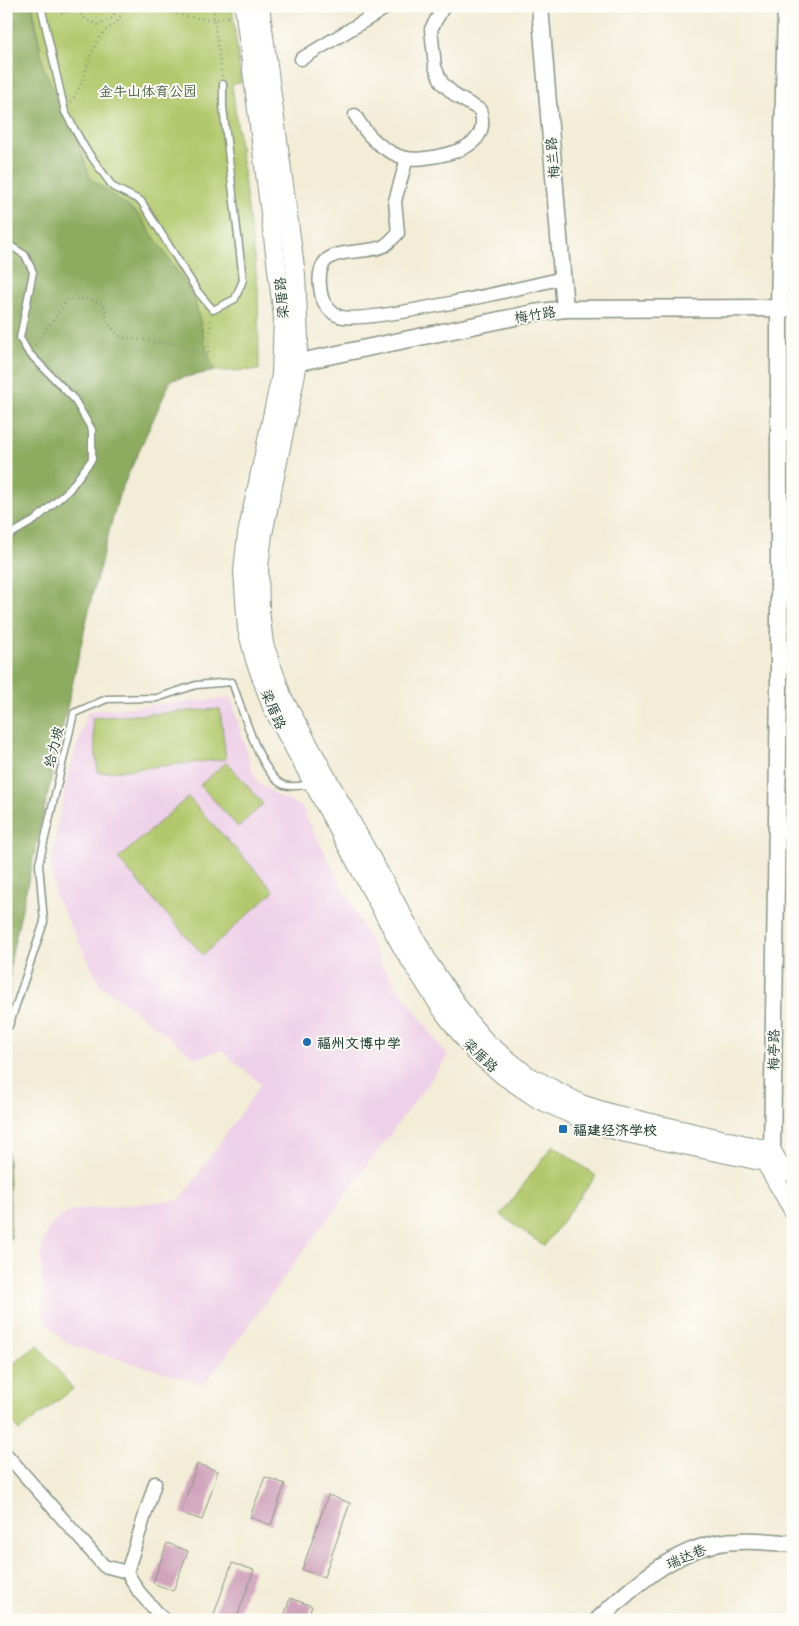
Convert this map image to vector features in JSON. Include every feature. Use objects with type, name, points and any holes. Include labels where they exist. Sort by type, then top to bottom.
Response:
[{"type":"main road","name":"梁厝路","points":[[260,6],[296,275],[299,339],[290,364],[247,534],[243,592],[247,629],[266,694],[407,957],[459,1034],[490,1065],[538,1099],[597,1125],[768,1157]]},
{"type":"main road","name":"梁厝路","points":[[238,11],[262,155],[280,280],[284,338],[290,364],[263,534],[259,592],[264,644],[289,712],[430,965],[469,1022],[487,1043],[527,1075],[564,1097],[613,1114],[768,1157]]},
{"type":"main road","points":[[768,1157],[793,1188]]},
{"type":"main road","points":[[768,1157],[793,1210]]},
{"type":"street","points":[[301,59],[389,6]]},
{"type":"street","points":[[355,115],[364,130],[380,146],[407,158],[426,158],[465,148],[478,138],[483,120],[480,110],[456,96],[442,82],[435,67],[431,29],[444,6]]},
{"type":"street","name":"梅兰路","points":[[540,6],[565,309]]},
{"type":"street","name":"梅亭路","points":[[768,1157],[786,308],[786,6]]},
{"type":"street","points":[[407,158],[395,201],[398,232],[385,245],[332,256],[324,263],[320,274],[322,297],[328,308],[339,317],[373,316],[510,291],[563,278]]},
{"type":"street","name":"梅竹路","points":[[290,364],[534,313],[565,309],[786,308]]},
{"type":"street","points":[[6,1454],[104,1566],[127,1572],[139,1592],[164,1620]]},
{"type":"street","points":[[127,1572],[155,1483]]},
{"type":"street","name":"瑞达巷","points":[[598,1620],[656,1569],[696,1550],[718,1543],[739,1540],[793,1544]]},
{"type":"lane","points":[[41,6],[65,112],[85,148],[113,187],[141,201],[198,292],[213,310],[235,299],[243,280],[223,107],[223,84]]},
{"type":"lane","points":[[6,243],[26,255],[33,272],[20,338],[28,352],[74,399],[92,430],[92,459],[69,490],[35,520],[6,537]]},
{"type":"lane","name":"给力坡","points":[[6,1026],[9,1026],[44,922],[38,864],[74,713],[107,699],[157,698],[196,685],[232,682],[256,748],[274,778],[288,786],[313,784]]},
{"type":"path","points":[[54,6],[62,13],[68,12],[76,6],[77,10],[86,20],[99,24],[112,18],[118,6]]},
{"type":"path","points":[[65,112],[78,93],[100,36],[120,20],[123,6]]},
{"type":"path","points":[[148,6],[214,20],[238,11]]},
{"type":"path","points":[[214,6],[214,20],[223,84]]},
{"type":"path","points":[[6,16],[15,20],[16,24],[6,28]]},
{"type":"path","points":[[28,352],[42,338],[68,299],[87,298],[104,304],[107,321],[120,337],[181,345],[208,355],[213,310]]},
{"type":"shaded area","name":"福州文博中学","points":[[231,698],[253,774],[259,783],[277,796],[301,806],[383,967],[448,1056],[205,1384],[74,1346],[63,1340],[48,1324],[43,1313],[41,1253],[48,1229],[60,1217],[75,1210],[180,1200],[261,1084],[221,1050],[196,1058],[101,985],[55,896],[51,863],[66,781],[88,711]]},
{"type":"green space","points":[[6,6],[32,6],[44,70],[71,122],[90,178],[139,215],[194,297],[208,355],[215,371],[171,380],[119,495],[93,592],[11,958],[6,1070]]},
{"type":"green space","name":"金牛山体育公园","points":[[33,6],[232,6],[241,82],[232,85],[258,287],[259,370],[215,371],[208,355],[194,297],[139,215],[90,178],[71,122],[44,70]]},
{"type":"green space","points":[[220,709],[226,759],[98,773],[92,718]]},
{"type":"green space","points":[[227,762],[263,804],[238,827],[200,785]]},
{"type":"green space","points":[[188,797],[274,891],[203,955],[118,859]]},
{"type":"green space","points":[[6,1112],[11,1238],[6,1243]]},
{"type":"green space","points":[[553,1145],[596,1176],[544,1246],[501,1215]]},
{"type":"green space","points":[[38,1345],[73,1389],[19,1431],[6,1415],[6,1369]]},
{"type":"building","points":[[197,1464],[218,1471],[202,1520],[181,1513]]},
{"type":"building","points":[[265,1477],[285,1484],[271,1525],[250,1517]]},
{"type":"building","points":[[328,1495],[350,1503],[324,1577],[302,1570]]},
{"type":"building","points":[[167,1543],[188,1551],[173,1591],[153,1583]]},
{"type":"building","points":[[232,1563],[254,1570],[236,1620],[212,1620]]},
{"type":"building","points":[[290,1598],[312,1606],[307,1620],[283,1620]]},
{"type":"place","name":"福州文博中学","points":[[307,1042]]},
{"type":"place","name":"福建经济学校","points":[[563,1129]]}]
